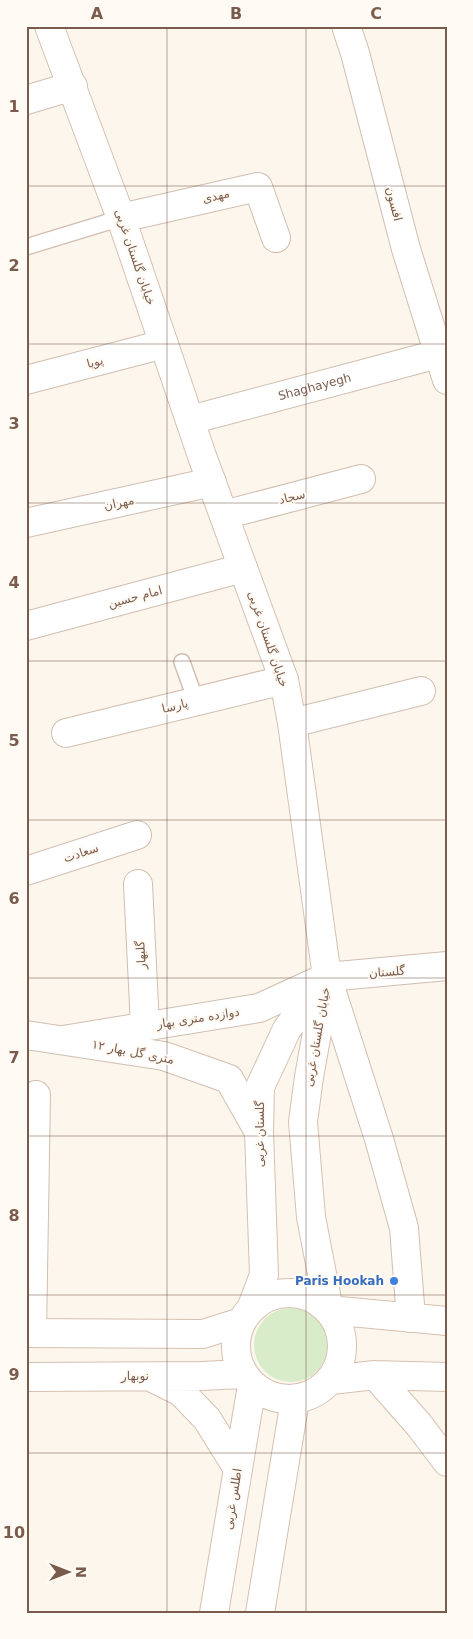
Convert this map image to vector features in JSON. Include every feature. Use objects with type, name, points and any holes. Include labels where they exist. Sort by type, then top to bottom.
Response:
[{"type":"street","name":"خیابان گلستان غربی","points":[[49,26],[122,218],[190,420],[284,680],[292,723],[327,977],[303,1122],[311,1217],[329,1310]]},
{"type":"street","name":"افسون","points":[[346,26],[355,53],[406,248],[447,380]]},
{"type":"street","points":[[26,100],[73,86]]},
{"type":"street","name":"مهدی","points":[[122,218],[258,187],[276,238]]},
{"type":"street","name":"پویا","points":[[26,380],[164,344]]},
{"type":"street","name":"Shaghayegh","points":[[190,420],[438,354]]},
{"type":"street","name":"سجاد","points":[[224,515],[362,479]]},
{"type":"street","name":"مهران","points":[[26,523],[212,482]]},
{"type":"street","name":"امام حسین","points":[[26,626],[243,568]]},
{"type":"street","name":"پارسا","points":[[66,733],[284,680]]},
{"type":"street","points":[[292,723],[420,691]]},
{"type":"street","name":"سعادت","points":[[26,871],[137,835]]},
{"type":"street","name":"گلبهار","points":[[138,884],[145,1026]]},
{"type":"street","name":"گلستان","points":[[327,977],[447,966]]},
{"type":"street","points":[[327,977],[379,1139],[404,1228],[411,1318]]},
{"type":"street","name":"دوازده متری بهار","points":[[63,1040],[259,1008],[327,977]]},
{"type":"street","name":"گلستان غربی","points":[[246,1315],[264,1275],[259,1132],[260,1087],[287,1029],[327,977]]},
{"type":"street","name":"۱۲ متری گل بهار","points":[[26,1035],[164,1056],[229,1079],[259,1132]]},
{"type":"street","points":[[36,1095],[29,1333],[203,1334],[246,1315],[263,1300],[276,1294],[291,1293],[305,1295],[318,1301],[329,1310],[338,1323],[343,1353],[339,1367],[331,1380],[321,1390],[308,1397],[283,1400],[272,1397],[248,1379],[238,1362],[236,1348],[237,1335],[246,1315]]},
{"type":"street","points":[[329,1310],[447,1321]]},
{"type":"street","points":[[331,1380],[375,1375],[447,1377]]},
{"type":"street","points":[[375,1375],[419,1425],[447,1462]]},
{"type":"street","points":[[149,1376],[180,1392],[207,1419],[238,1469]]},
{"type":"street","name":"نوبهار","points":[[26,1377],[149,1376],[248,1379]]},
{"type":"street","name":"اطلس غربی","points":[[214,1613],[238,1469],[248,1379]]},
{"type":"street","points":[[260,1613],[295,1400]]},
{"type":"lane","points":[[26,247],[122,218]]},
{"type":"lane","points":[[182,662],[196,701]]},
{"type":"green space","points":[[284,1308],[298,1308],[312,1314],[322,1324],[328,1338],[326,1359],[312,1376],[298,1382],[284,1382],[270,1376],[260,1366],[254,1352],[254,1338],[260,1324],[270,1314]]},
{"type":"place","name":"Paris Hookah","points":[[394,1281]]}]
